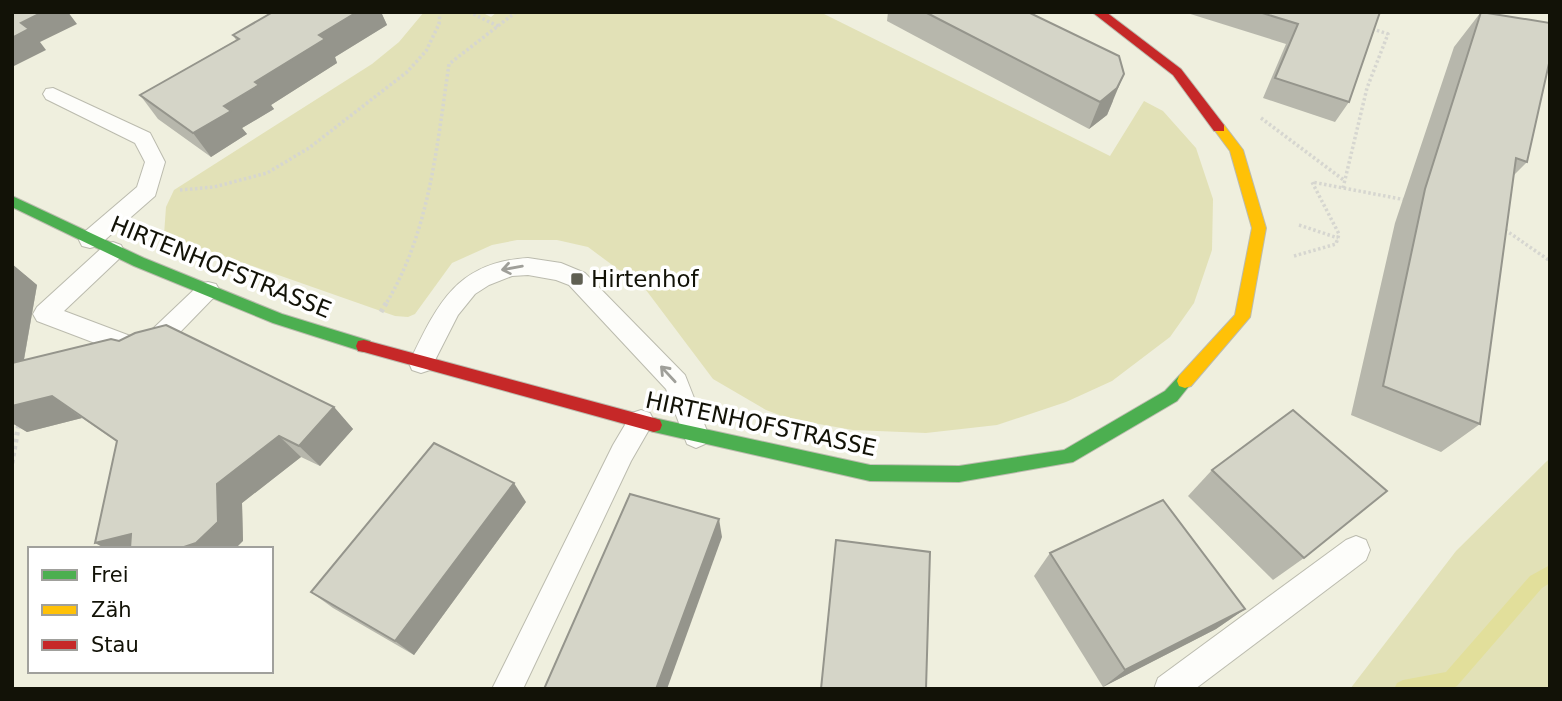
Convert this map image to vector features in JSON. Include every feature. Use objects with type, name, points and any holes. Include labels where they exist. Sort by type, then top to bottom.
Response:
[{"type":"street","name":"HIRTENHOFSTRASSE","points":[[12,201],[113,251],[278,319],[421,363],[696,436],[870,473],[959,474],[1067,457],[1171,396],[1242,317],[1259,228],[1236,150],[1211,116],[1177,72],[1098,12]]},
{"type":"lane","points":[[54,94],[143,138],[155,162],[147,191],[90,240]]},
{"type":"lane","points":[[113,251],[45,314],[145,352],[208,291]]},
{"type":"lane","points":[[421,363],[443,318],[460,295],[478,279],[501,270],[526,266],[559,270],[577,279],[676,383],[696,436]]},
{"type":"lane","points":[[507,689],[622,453],[641,421]]},
{"type":"lane","points":[[1169,689],[1356,551]]},
{"type":"path","points":[[143,194],[214,187],[267,173],[309,148],[407,72],[426,51],[439,24],[440,12]]},
{"type":"path","points":[[469,12],[500,27]]},
{"type":"path","points":[[357,343],[402,278],[429,197],[449,64],[516,12]]},
{"type":"path","points":[[1343,188],[1367,88],[1388,34],[1376,30]]},
{"type":"path","points":[[1257,116],[1345,181]]},
{"type":"path","points":[[1289,256],[1298,257],[1336,244],[1338,238],[1339,234],[1312,182],[1408,201]]},
{"type":"path","points":[[1289,221],[1338,238]]},
{"type":"path","points":[[1500,226],[1550,261]]},
{"type":"path","points":[[12,463],[21,414]]},
{"type":"green space","points":[[424,12],[481,12],[491,17],[497,12],[820,12],[1110,156],[1144,101],[1163,111],[1196,148],[1213,199],[1212,250],[1194,303],[1170,337],[1112,381],[1066,402],[997,425],[926,433],[853,430],[790,419],[766,410],[713,379],[646,290],[588,247],[557,240],[517,240],[492,245],[452,263],[415,314],[408,317],[395,316],[164,235],[166,207],[174,190],[372,64],[399,42]]},
{"type":"green space","points":[[1550,458],[1550,689],[1350,689],[1456,551]]},
{"type":"building","points":[[12,12],[43,12],[21,23],[29,29],[12,38]]},
{"type":"building","points":[[273,12],[357,12],[319,35],[325,39],[255,82],[259,85],[224,106],[231,111],[193,133],[140,95],[239,39],[233,35]]},
{"type":"building","points":[[925,12],[1028,12],[1119,56],[1124,74],[1117,88],[1100,102]]},
{"type":"building","points":[[1259,12],[1380,12],[1349,102],[1275,78],[1298,24]]},
{"type":"building","points":[[1481,12],[1550,23],[1550,59],[1527,162],[1516,158],[1480,424],[1383,386],[1425,189]]},
{"type":"building","points":[[166,325],[334,407],[299,446],[279,436],[217,484],[218,522],[196,543],[184,547],[130,547],[131,534],[95,543],[117,441],[52,396],[12,406],[12,363],[111,339],[119,341],[135,333]]},
{"type":"building","points":[[1293,410],[1387,491],[1304,558],[1212,470]]},
{"type":"building","points":[[434,443],[514,483],[395,641],[311,592]]},
{"type":"building","points":[[630,494],[719,519],[656,689],[544,689]]},
{"type":"building","points":[[1163,500],[1245,609],[1125,670],[1050,553]]},
{"type":"building","points":[[836,540],[930,552],[926,689],[821,689]]},
{"type":"waterway","points":[[1403,689],[1451,680],[1536,582],[1550,573]]},
{"type":"traffic: fast","points":[[12,201],[139,262],[278,319],[364,346]]},
{"type":"traffic: fast","points":[[654,425],[870,473],[959,474],[1067,457],[1171,396],[1185,381]]},
{"type":"traffic: slow","points":[[1185,381],[1242,317],[1259,228],[1236,150],[1219,128]]},
{"type":"traffic: jam","points":[[1098,12],[1177,72],[1219,128]]},
{"type":"traffic: jam","points":[[364,346],[654,425]]},
{"type":"place","name":"Hirtenhof","points":[[577,279]]}]
